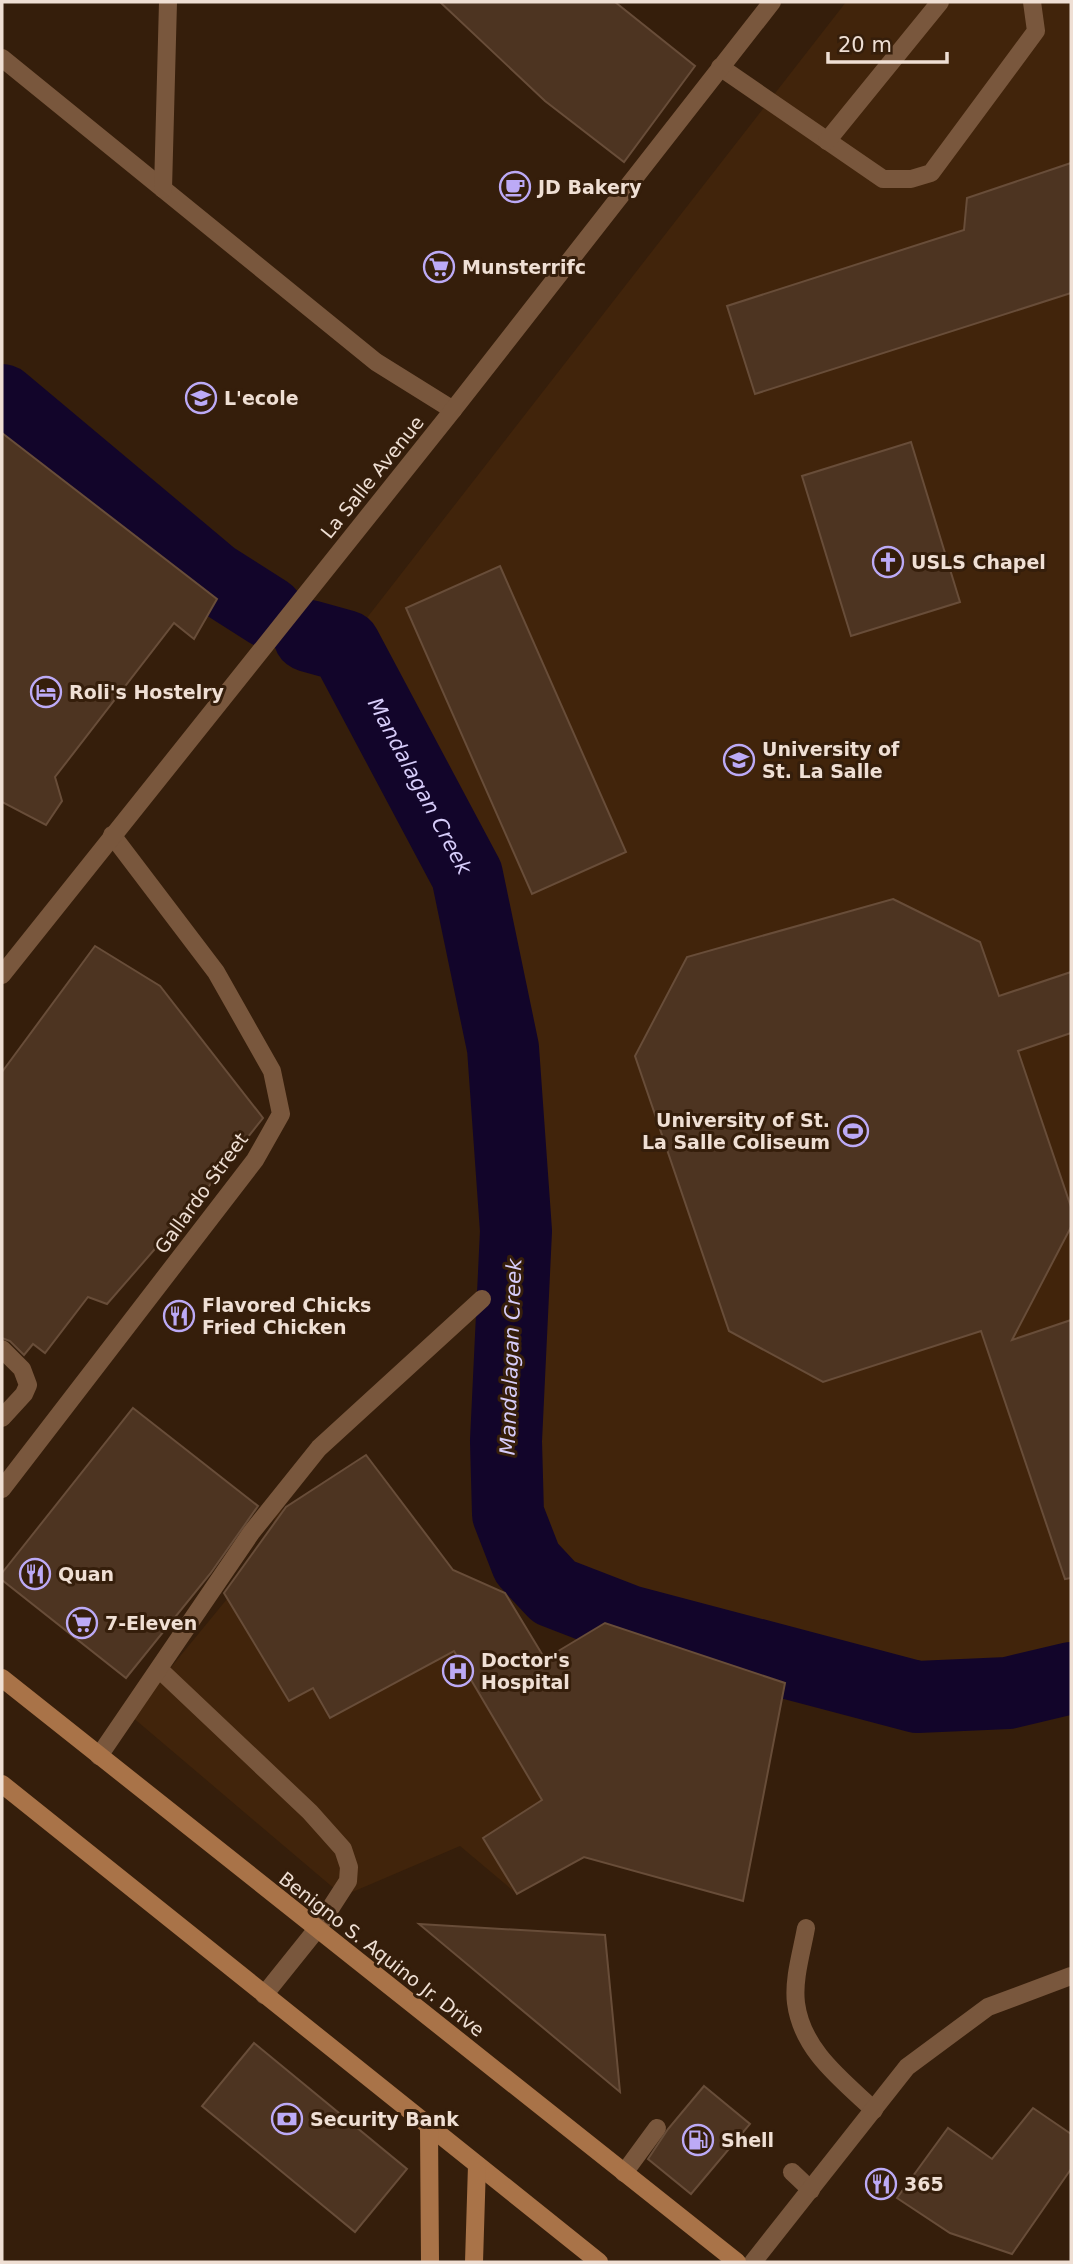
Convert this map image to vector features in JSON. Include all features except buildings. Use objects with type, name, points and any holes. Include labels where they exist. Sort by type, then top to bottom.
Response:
[{"type":"main road","name":"Benigno S. Aquino Jr. Drive","points":[[2,1678],[737,2262]]},
{"type":"main road","points":[[2,1784],[600,2262]]},
{"type":"main road","points":[[429,2127],[430,2262]]},
{"type":"main road","points":[[474,2262],[477,2165]]},
{"type":"street","points":[[163,189],[168,2]]},
{"type":"street","name":"La Salle Avenue","points":[[2,975],[453,410],[772,2]]},
{"type":"street","points":[[827,141],[940,2]]},
{"type":"street","points":[[720,67],[883,179],[911,179],[931,173],[1036,31],[1032,2]]},
{"type":"street","points":[[2,58],[376,362],[453,410]]},
{"type":"street","name":"Gallardo Street","points":[[2,1489],[247,1171],[281,1114],[272,1071],[216,972],[112,835]]},
{"type":"street","points":[[99,1756],[251,1533],[319,1448],[482,1299]]},
{"type":"street","points":[[2,1349],[22,1369],[28,1385],[24,1394],[2,1418]]},
{"type":"street","points":[[160,1670],[310,1812],[343,1849],[349,1867],[348,1881],[317,1929],[264,1995]]},
{"type":"street","points":[[806,1928],[796,2002],[806,2038],[824,2063],[874,2110]]},
{"type":"street","points":[[753,2262],[907,2067],[988,2007],[1071,1976]]},
{"type":"street","points":[[624,2173],[657,2128]]},
{"type":"street","points":[[792,2172],[811,2190]]},
{"type":"shaded area","name":"University of St. La Salle","points":[[846,2],[1071,2],[1071,1678],[1008,1693],[917,1697],[767,1660],[629,1621],[554,1592],[527,1563],[508,1514],[506,1441],[516,1231],[503,1048],[467,875],[345,646]]},
{"type":"shaded area","name":"Doctor's Hospital","points":[[366,1455],[453,1570],[505,1593],[544,1659],[605,1623],[785,1683],[743,1901],[584,1857],[517,1894],[460,1846],[343,1896],[131,1716],[227,1599],[248,1587],[277,1513]]},
{"type":"waterway","name":"Mandalagan Creek","points":[[2,400],[213,577],[268,612]]},
{"type":"waterway","name":"Mandalagan Creek","points":[[309,636],[345,646],[467,875],[503,1048],[516,1231],[506,1441],[508,1514],[527,1563],[554,1592],[629,1621],[917,1697],[1008,1693],[1071,1678]]},
{"type":"place","name":"JD Bakery","points":[[515,187]]},
{"type":"place","name":"Munsterrifc","points":[[439,267]]},
{"type":"place","name":"L'ecole","points":[[201,398]]},
{"type":"place","name":"USLS Chapel","points":[[888,562]]},
{"type":"place","name":"Roli's Hostelry","points":[[46,692]]},
{"type":"place","name":"University of St. La Salle","points":[[739,760]]},
{"type":"place","name":"University of St. La Salle Coliseum","points":[[853,1131]]},
{"type":"place","name":"Flavored Chicks Fried Chicken","points":[[179,1316]]},
{"type":"place","name":"Quan","points":[[35,1574]]},
{"type":"place","name":"7-Eleven","points":[[82,1623]]},
{"type":"place","name":"Doctor's Hospital","points":[[458,1671]]},
{"type":"place","name":"Security Bank","points":[[287,2119]]},
{"type":"place","name":"Shell","points":[[698,2140]]},
{"type":"place","name":"365","points":[[881,2184]]}]
